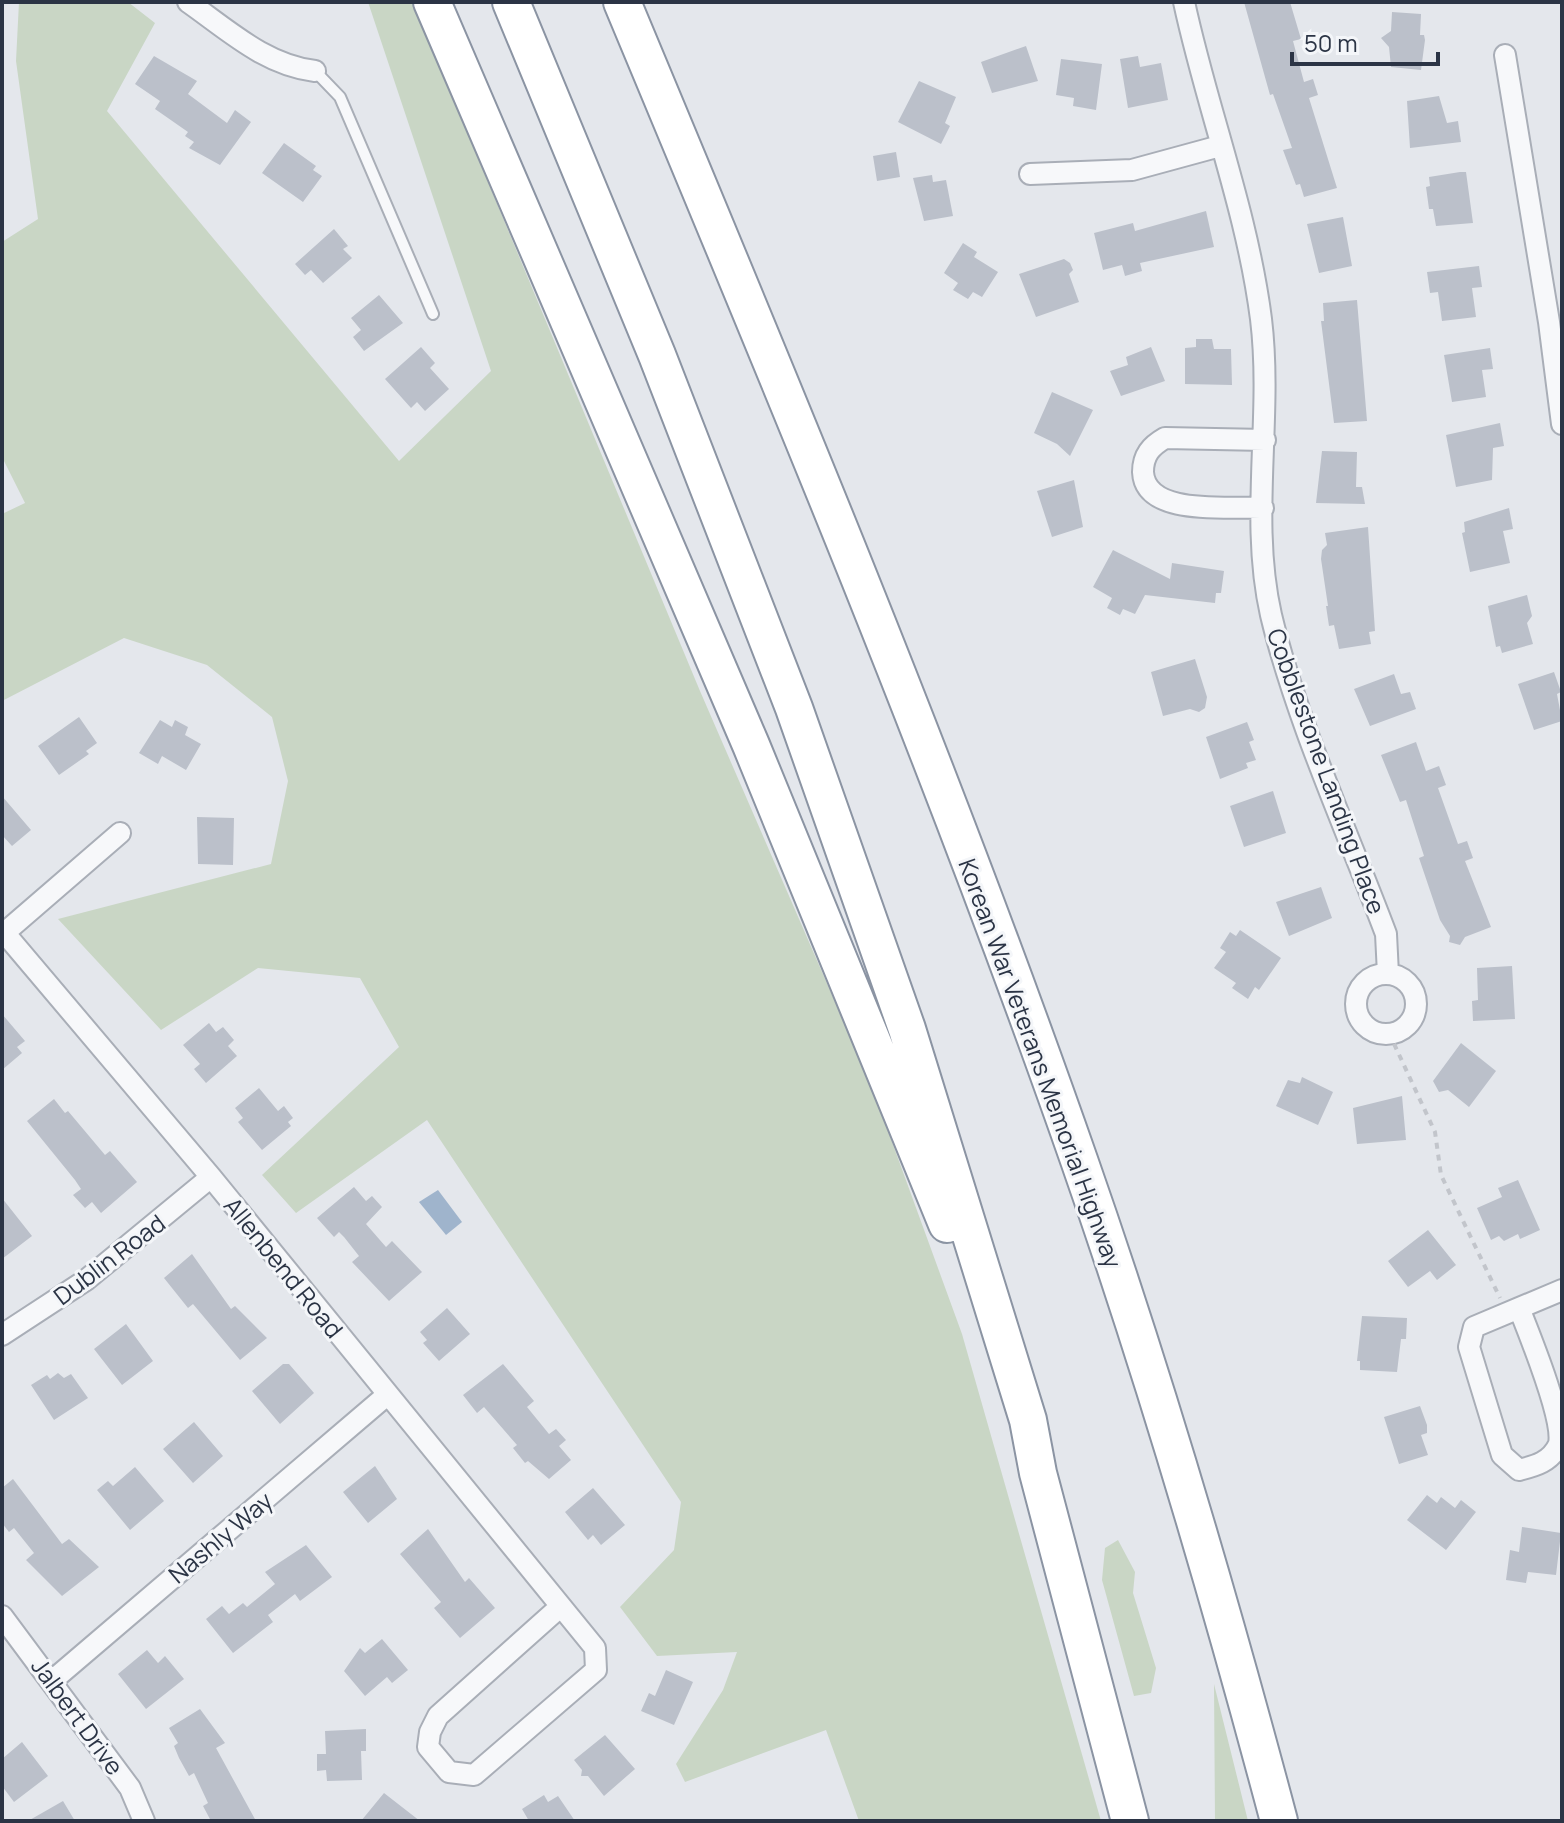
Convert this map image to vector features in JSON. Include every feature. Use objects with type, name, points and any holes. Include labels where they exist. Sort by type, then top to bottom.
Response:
[{"type":"highway","points":[[432,2],[751,745],[944,1218],[1014,1428],[1038,1473]]},
{"type":"highway","points":[[511,2],[743,571],[849,860],[960,1194],[1028,1420],[1038,1473],[1130,1821]]},
{"type":"highway","name":"Korean War Veterans Memorial Highway","points":[[622,2],[757,320],[913,710],[1081,1164],[1153,1386],[1279,1821]]},
{"type":"street","points":[[188,2],[267,58],[289,68],[315,71]]},
{"type":"street","name":"Cobblestone Landing Place","points":[[1184,2],[1220,146],[1249,243],[1261,320],[1265,440],[1263,508],[1271,612],[1286,668],[1386,934],[1390,954],[1388,974]]},
{"type":"street","points":[[1505,55],[1549,322],[1562,424]]},
{"type":"street","points":[[1030,174],[1132,170],[1220,146]]},
{"type":"street","points":[[1263,508],[1171,504],[1154,496],[1144,478],[1143,462],[1152,445],[1165,438],[1265,440]]},
{"type":"street","points":[[3,933],[120,833]]},
{"type":"street","name":"Allenbend Road","points":[[3,933],[211,1177],[595,1648],[596,1670],[474,1775],[449,1772],[428,1747],[430,1732],[438,1716],[560,1607]]},
{"type":"street","points":[[1388,974],[1406,981],[1415,998],[1415,1008],[1407,1025],[1389,1033],[1370,1029],[1358,1014],[1356,1004],[1362,985],[1370,979],[1388,974]]},
{"type":"street","name":"Dublin Road","points":[[2,1335],[86,1280],[211,1177]]},
{"type":"street","points":[[1514,1310],[1560,1418],[1559,1443],[1542,1464],[1519,1470],[1502,1455],[1469,1347],[1474,1327],[1514,1310],[1562,1290]]},
{"type":"street","name":"Nashly Way","points":[[53,1680],[387,1395]]},
{"type":"street","name":"Jalbert Drive","points":[[2,1616],[53,1680],[130,1788],[144,1821]]},
{"type":"lane","points":[[315,71],[340,97],[433,314]]},
{"type":"path","points":[[1389,1033],[1435,1132],[1441,1175],[1514,1310]]},
{"type":"green space","points":[[19,2],[128,2],[155,23],[107,111],[399,461],[491,371],[368,2],[413,2],[700,691],[872,1087],[962,1334],[1101,1821],[859,1821],[826,1730],[685,1782],[676,1764],[723,1690],[737,1652],[657,1656],[620,1607],[674,1550],[681,1502],[427,1120],[296,1213],[262,1175],[399,1047],[360,978],[258,968],[161,1030],[58,919],[271,864],[288,781],[272,717],[207,665],[124,638],[2,701],[2,514],[25,503],[2,457],[2,242],[38,219],[16,61]]},
{"type":"green space","points":[[1118,1540],[1135,1572],[1133,1593],[1156,1668],[1151,1693],[1134,1696],[1102,1580],[1105,1548]]},
{"type":"green space","points":[[1214,1684],[1248,1821],[1215,1821]]},
{"type":"water","points":[[438,1190],[462,1222],[446,1235],[419,1202]]},
{"type":"building","points":[[1244,2],[1290,2],[1301,39],[1293,41],[1304,82],[1313,79],[1318,95],[1309,98],[1337,188],[1304,197],[1300,184],[1296,185],[1283,150],[1292,148],[1273,94],[1270,95]]},
{"type":"building","points":[[1392,12],[1421,14],[1420,35],[1424,35],[1425,40],[1421,70],[1391,67],[1389,47],[1381,38],[1391,31]]},
{"type":"building","points":[[1026,46],[1038,81],[992,93],[981,62]]},
{"type":"building","points":[[154,56],[197,81],[188,94],[227,123],[235,110],[251,122],[220,165],[189,148],[194,142],[185,136],[188,132],[155,109],[160,101],[135,84]]},
{"type":"building","points":[[1138,56],[1140,67],[1161,63],[1168,100],[1128,108],[1120,59]]},
{"type":"building","points":[[1061,59],[1102,64],[1096,110],[1073,106],[1074,98],[1056,95]]},
{"type":"building","points":[[919,81],[956,97],[945,123],[950,126],[941,144],[898,122]]},
{"type":"building","points":[[1439,96],[1447,123],[1458,121],[1461,142],[1410,148],[1407,101]]},
{"type":"building","points":[[284,143],[316,166],[313,170],[322,176],[303,202],[262,173]]},
{"type":"building","points":[[896,152],[900,177],[877,181],[873,156]]},
{"type":"building","points":[[1466,172],[1473,223],[1436,226],[1433,209],[1429,209],[1426,187],[1430,186],[1429,177]]},
{"type":"building","points":[[932,175],[933,182],[946,180],[953,216],[924,221],[913,178]]},
{"type":"building","points":[[1206,211],[1214,247],[1140,263],[1142,271],[1125,276],[1122,265],[1103,270],[1094,233],[1133,223],[1135,231]]},
{"type":"building","points":[[1343,217],[1352,266],[1319,273],[1307,224]]},
{"type":"building","points":[[334,229],[348,246],[343,249],[352,258],[323,283],[311,270],[305,275],[295,264]]},
{"type":"building","points":[[963,243],[977,252],[974,257],[998,272],[982,297],[973,292],[968,299],[953,290],[958,283],[944,273]]},
{"type":"building","points":[[1064,259],[1073,270],[1069,274],[1079,302],[1036,317],[1019,274]]},
{"type":"building","points":[[1479,266],[1482,287],[1472,288],[1476,317],[1442,321],[1438,292],[1430,293],[1427,272]]},
{"type":"building","points":[[379,295],[403,323],[364,351],[353,337],[361,330],[351,318]]},
{"type":"building","points":[[1357,300],[1367,421],[1334,423],[1321,321],[1324,321],[1323,303]]},
{"type":"building","points":[[1196,339],[1212,339],[1214,349],[1231,349],[1232,385],[1185,384],[1185,348],[1196,347]]},
{"type":"building","points":[[421,347],[435,363],[430,368],[449,389],[425,411],[417,402],[411,408],[385,379]]},
{"type":"building","points":[[1151,347],[1165,381],[1121,396],[1110,371],[1128,365],[1126,357]]},
{"type":"building","points":[[1490,348],[1493,369],[1482,370],[1486,397],[1452,402],[1444,355]]},
{"type":"building","points":[[1052,392],[1093,410],[1070,456],[1057,444],[1034,433]]},
{"type":"building","points":[[1500,423],[1504,446],[1493,448],[1492,480],[1456,487],[1446,435]]},
{"type":"building","points":[[1322,451],[1357,452],[1356,487],[1362,487],[1365,504],[1316,503]]},
{"type":"building","points":[[1074,480],[1083,527],[1052,537],[1037,491]]},
{"type":"building","points":[[1509,508],[1513,529],[1503,531],[1510,563],[1470,572],[1462,533],[1465,532],[1464,522]]},
{"type":"building","points":[[1368,527],[1375,631],[1369,632],[1371,644],[1339,649],[1334,625],[1329,626],[1326,606],[1321,559],[1322,550],[1327,545],[1325,533]]},
{"type":"building","points":[[1113,550],[1170,579],[1172,563],[1224,571],[1221,593],[1216,593],[1215,603],[1145,595],[1135,614],[1123,609],[1120,615],[1107,608],[1112,598],[1093,587]]},
{"type":"building","points":[[1527,595],[1532,616],[1527,623],[1533,644],[1502,653],[1500,646],[1496,647],[1488,606]]},
{"type":"building","points":[[1195,659],[1207,697],[1205,708],[1199,712],[1190,709],[1163,716],[1151,672]]},
{"type":"building","points":[[1554,672],[1561,692],[1557,694],[1562,721],[1534,730],[1518,684]]},
{"type":"building","points":[[1394,674],[1401,694],[1410,692],[1416,709],[1370,726],[1354,689]]},
{"type":"building","points":[[79,717],[97,743],[86,751],[89,754],[59,775],[38,746]]},
{"type":"building","points":[[160,720],[172,727],[175,720],[188,727],[185,735],[201,744],[186,770],[162,756],[158,764],[139,753]]},
{"type":"building","points":[[1247,722],[1254,740],[1249,742],[1256,760],[1246,763],[1248,768],[1220,779],[1206,737]]},
{"type":"building","points":[[1416,742],[1426,771],[1439,766],[1446,785],[1438,788],[1458,844],[1467,841],[1473,858],[1465,861],[1491,927],[1465,937],[1460,945],[1449,942],[1450,936],[1440,920],[1419,858],[1424,856],[1406,800],[1400,802],[1381,755]]},
{"type":"building","points":[[1273,791],[1286,833],[1244,847],[1230,806]]},
{"type":"building","points":[[2,796],[31,830],[12,846],[2,835]]},
{"type":"building","points":[[197,817],[234,818],[233,865],[198,864]]},
{"type":"building","points":[[1321,887],[1332,918],[1289,936],[1276,902]]},
{"type":"building","points":[[1240,930],[1281,958],[1259,990],[1255,987],[1248,999],[1232,988],[1236,983],[1214,968],[1226,952],[1220,948],[1230,932],[1236,936]]},
{"type":"building","points":[[1512,966],[1515,1019],[1473,1021],[1472,1001],[1478,1000],[1477,968]]},
{"type":"building","points":[[2,1014],[25,1041],[17,1047],[22,1053],[2,1070]]},
{"type":"building","points":[[209,1023],[216,1032],[223,1027],[234,1040],[228,1046],[237,1056],[206,1083],[194,1069],[200,1064],[183,1045]]},
{"type":"building","points":[[1461,1043],[1496,1071],[1469,1107],[1448,1090],[1439,1092],[1433,1081]]},
{"type":"building","points":[[1302,1077],[1333,1092],[1318,1125],[1276,1106],[1288,1080],[1300,1083]]},
{"type":"building","points":[[259,1088],[278,1111],[284,1106],[293,1118],[288,1122],[291,1126],[262,1150],[238,1122],[243,1118],[235,1108]]},
{"type":"building","points":[[1402,1096],[1406,1140],[1357,1144],[1353,1108]]},
{"type":"building","points":[[54,1099],[105,1155],[110,1151],[137,1182],[101,1213],[92,1202],[85,1208],[73,1195],[81,1189],[27,1121]]},
{"type":"building","points":[[1518,1180],[1540,1230],[1520,1239],[1518,1234],[1504,1241],[1499,1236],[1491,1240],[1477,1208],[1502,1197],[1498,1188]]},
{"type":"building","points":[[354,1187],[366,1201],[372,1196],[382,1207],[366,1224],[386,1247],[392,1241],[422,1272],[389,1301],[352,1262],[359,1256],[344,1237],[339,1232],[334,1237],[317,1218]]},
{"type":"building","points":[[2,1198],[32,1236],[2,1259]]},
{"type":"building","points":[[1428,1230],[1456,1265],[1437,1280],[1430,1271],[1408,1287],[1388,1261]]},
{"type":"building","points":[[192,1254],[231,1309],[235,1306],[267,1338],[240,1360],[193,1304],[188,1308],[164,1278]]},
{"type":"building","points":[[447,1308],[470,1334],[439,1361],[423,1343],[427,1340],[420,1332]]},
{"type":"building","points":[[1362,1316],[1407,1318],[1406,1339],[1401,1339],[1397,1372],[1360,1370],[1360,1361],[1357,1361]]},
{"type":"building","points":[[126,1324],[153,1361],[122,1385],[94,1349]]},
{"type":"building","points":[[283,1364],[289,1364],[314,1393],[280,1424],[252,1391]]},
{"type":"building","points":[[503,1364],[534,1401],[527,1407],[549,1434],[556,1429],[566,1440],[559,1446],[571,1460],[549,1479],[528,1461],[525,1463],[513,1448],[517,1445],[484,1407],[477,1413],[463,1395]]},
{"type":"building","points":[[58,1373],[64,1378],[71,1374],[88,1398],[54,1420],[31,1385],[47,1375],[50,1379]]},
{"type":"building","points":[[1420,1406],[1427,1425],[1427,1433],[1421,1435],[1428,1455],[1399,1464],[1384,1417]]},
{"type":"building","points":[[194,1422],[223,1456],[193,1483],[163,1449]]},
{"type":"building","points":[[375,1466],[397,1499],[368,1523],[343,1492]]},
{"type":"building","points":[[135,1467],[164,1501],[130,1530],[97,1490],[108,1481],[113,1486]]},
{"type":"building","points":[[13,1479],[62,1544],[69,1539],[99,1567],[62,1596],[26,1560],[34,1553],[14,1528],[9,1532],[2,1523],[2,1488]]},
{"type":"building","points":[[593,1488],[625,1525],[601,1545],[593,1535],[588,1540],[565,1512]]},
{"type":"building","points":[[1427,1495],[1437,1503],[1441,1497],[1455,1508],[1461,1500],[1476,1512],[1446,1550],[1407,1520]]},
{"type":"building","points":[[1522,1527],[1561,1533],[1556,1575],[1528,1572],[1526,1583],[1506,1580],[1510,1550],[1519,1552]]},
{"type":"building","points":[[428,1529],[465,1582],[469,1578],[495,1608],[460,1638],[434,1608],[441,1602],[400,1554]]},
{"type":"building","points":[[306,1545],[332,1577],[300,1601],[295,1594],[268,1615],[273,1622],[233,1653],[206,1619],[222,1606],[229,1614],[243,1603],[247,1607],[275,1584],[265,1572]]},
{"type":"building","points":[[382,1639],[408,1670],[392,1683],[387,1677],[365,1696],[344,1671],[360,1648],[365,1653]]},
{"type":"building","points":[[147,1650],[158,1663],[165,1656],[184,1679],[146,1709],[118,1674]]},
{"type":"building","points":[[666,1670],[693,1682],[674,1725],[641,1711],[649,1693],[655,1696]]},
{"type":"building","points":[[200,1709],[225,1743],[216,1748],[256,1821],[211,1821],[203,1806],[208,1803],[194,1773],[189,1776],[179,1758],[174,1746],[178,1743],[169,1728]]},
{"type":"building","points":[[366,1729],[366,1751],[361,1751],[362,1780],[327,1781],[326,1770],[317,1771],[317,1754],[326,1754],[325,1731]]},
{"type":"building","points":[[605,1735],[635,1769],[604,1796],[588,1776],[581,1776],[582,1770],[574,1760]]},
{"type":"building","points":[[22,1742],[48,1776],[14,1802],[2,1786],[2,1759]]},
{"type":"building","points":[[384,1793],[420,1821],[361,1821]]},
{"type":"building","points":[[544,1795],[548,1802],[558,1796],[575,1821],[529,1821],[522,1809]]},
{"type":"building","points":[[63,1801],[75,1821],[28,1821]]}]
